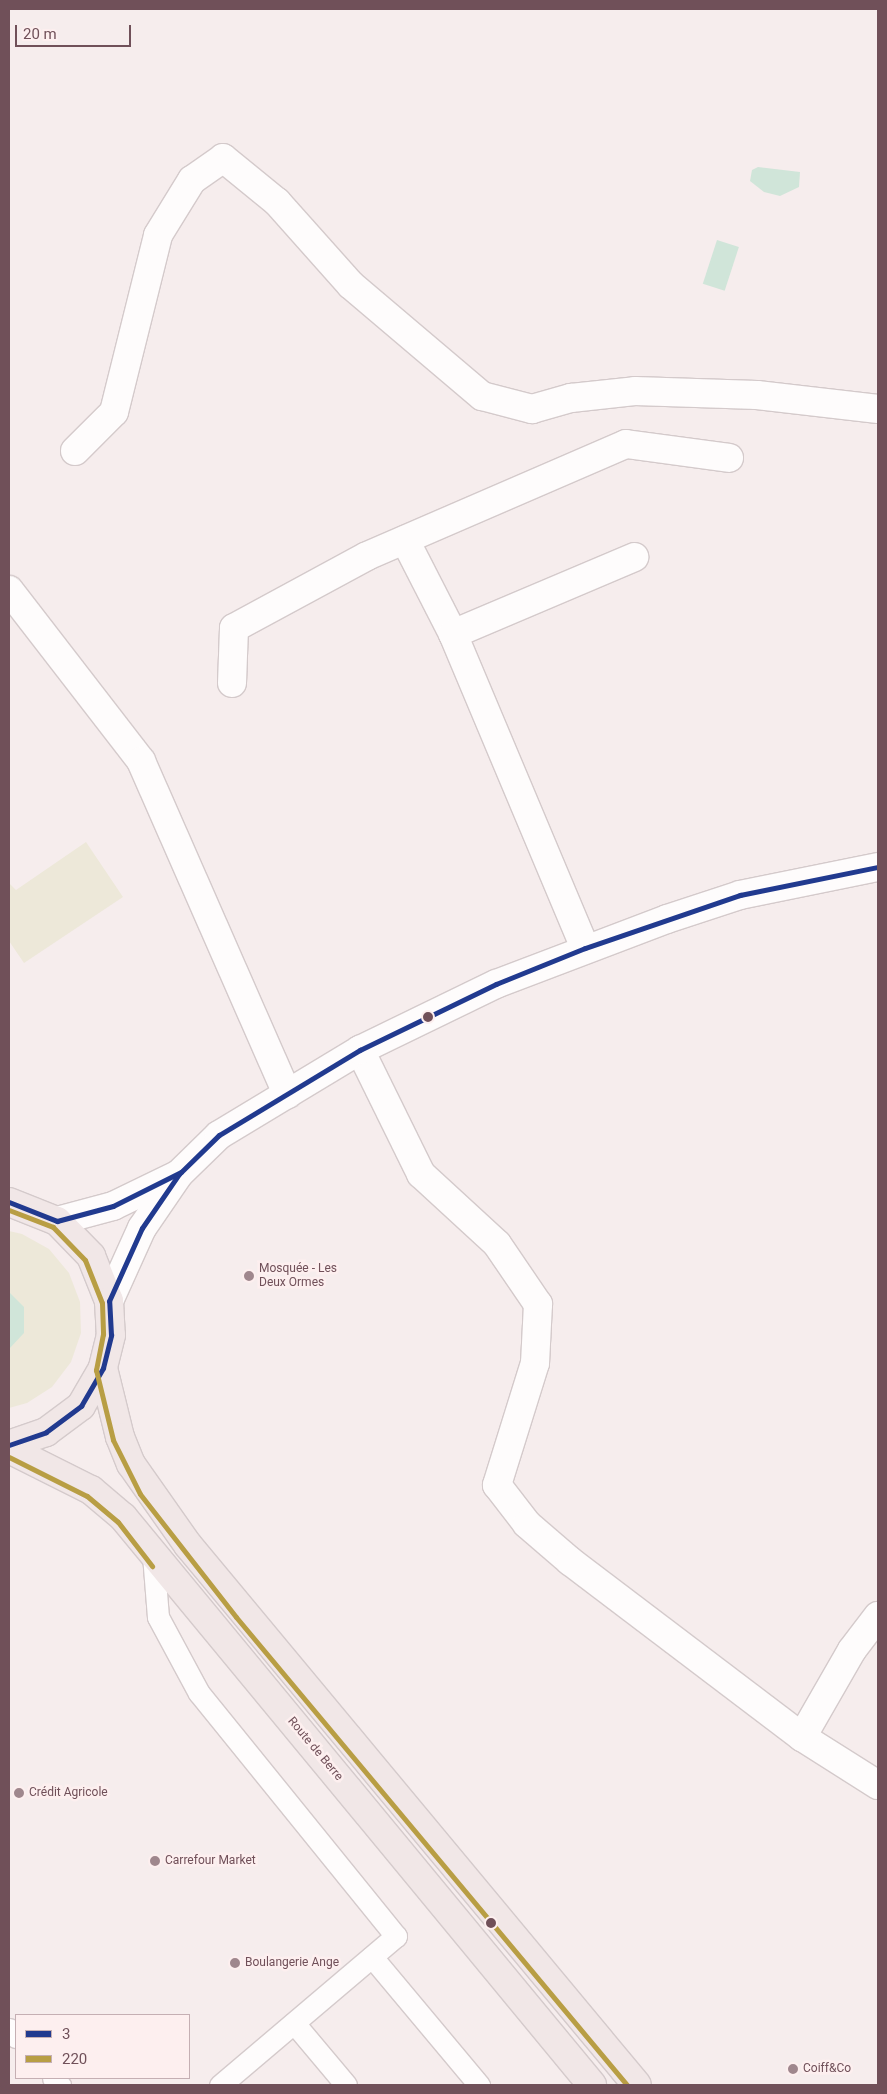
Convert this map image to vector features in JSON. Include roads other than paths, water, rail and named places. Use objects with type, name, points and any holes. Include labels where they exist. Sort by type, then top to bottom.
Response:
[{"type":"main road","points":[[9,1202],[57,1221],[91,1256],[109,1301],[111,1335],[103,1368],[81,1406],[46,1432],[9,1447]]},
{"type":"main road","points":[[103,1368],[120,1436],[132,1464],[188,1545],[637,2085]]},
{"type":"main road","name":"Route de Berre","points":[[9,1447],[91,1490],[123,1517],[592,2085]]},
{"type":"street","points":[[75,451],[114,412],[158,235],[192,180],[223,158],[277,202],[352,285],[482,396],[532,409],[571,398],[635,390],[757,395],[878,409]]},
{"type":"street","points":[[232,684],[234,628],[366,556],[626,444],[728,458]]},
{"type":"street","points":[[405,540],[453,634],[585,948]]},
{"type":"street","points":[[453,634],[634,558]]},
{"type":"street","points":[[9,590],[140,761],[287,1094]]},
{"type":"street","points":[[109,1301],[142,1228],[179,1174],[219,1135],[360,1050],[496,984],[585,948],[740,895],[878,867]]},
{"type":"street","points":[[360,1050],[421,1174],[497,1244],[538,1304],[536,1363],[497,1485],[527,1524],[570,1561],[802,1737],[878,1786]]},
{"type":"street","points":[[57,1221],[113,1206],[179,1174]]},
{"type":"street","points":[[802,1737],[852,1650],[878,1616]]},
{"type":"lane","points":[[153,1555],[158,1617],[199,1693],[396,1936],[220,2085]]},
{"type":"lane","points":[[372,1957],[479,2085]]},
{"type":"lane","points":[[294,2023],[346,2085]]},
{"type":"place","name":"Mosquée - Les Deux Ormes","points":[[249,1276]]},
{"type":"place","name":"Crédit Agricole","points":[[19,1793]]},
{"type":"place","name":"Carrefour Market","points":[[155,1861]]},
{"type":"place","name":"Boulangerie Ange","points":[[235,1963]]},
{"type":"place","name":"Coiff&Co","points":[[793,2069]]}]
